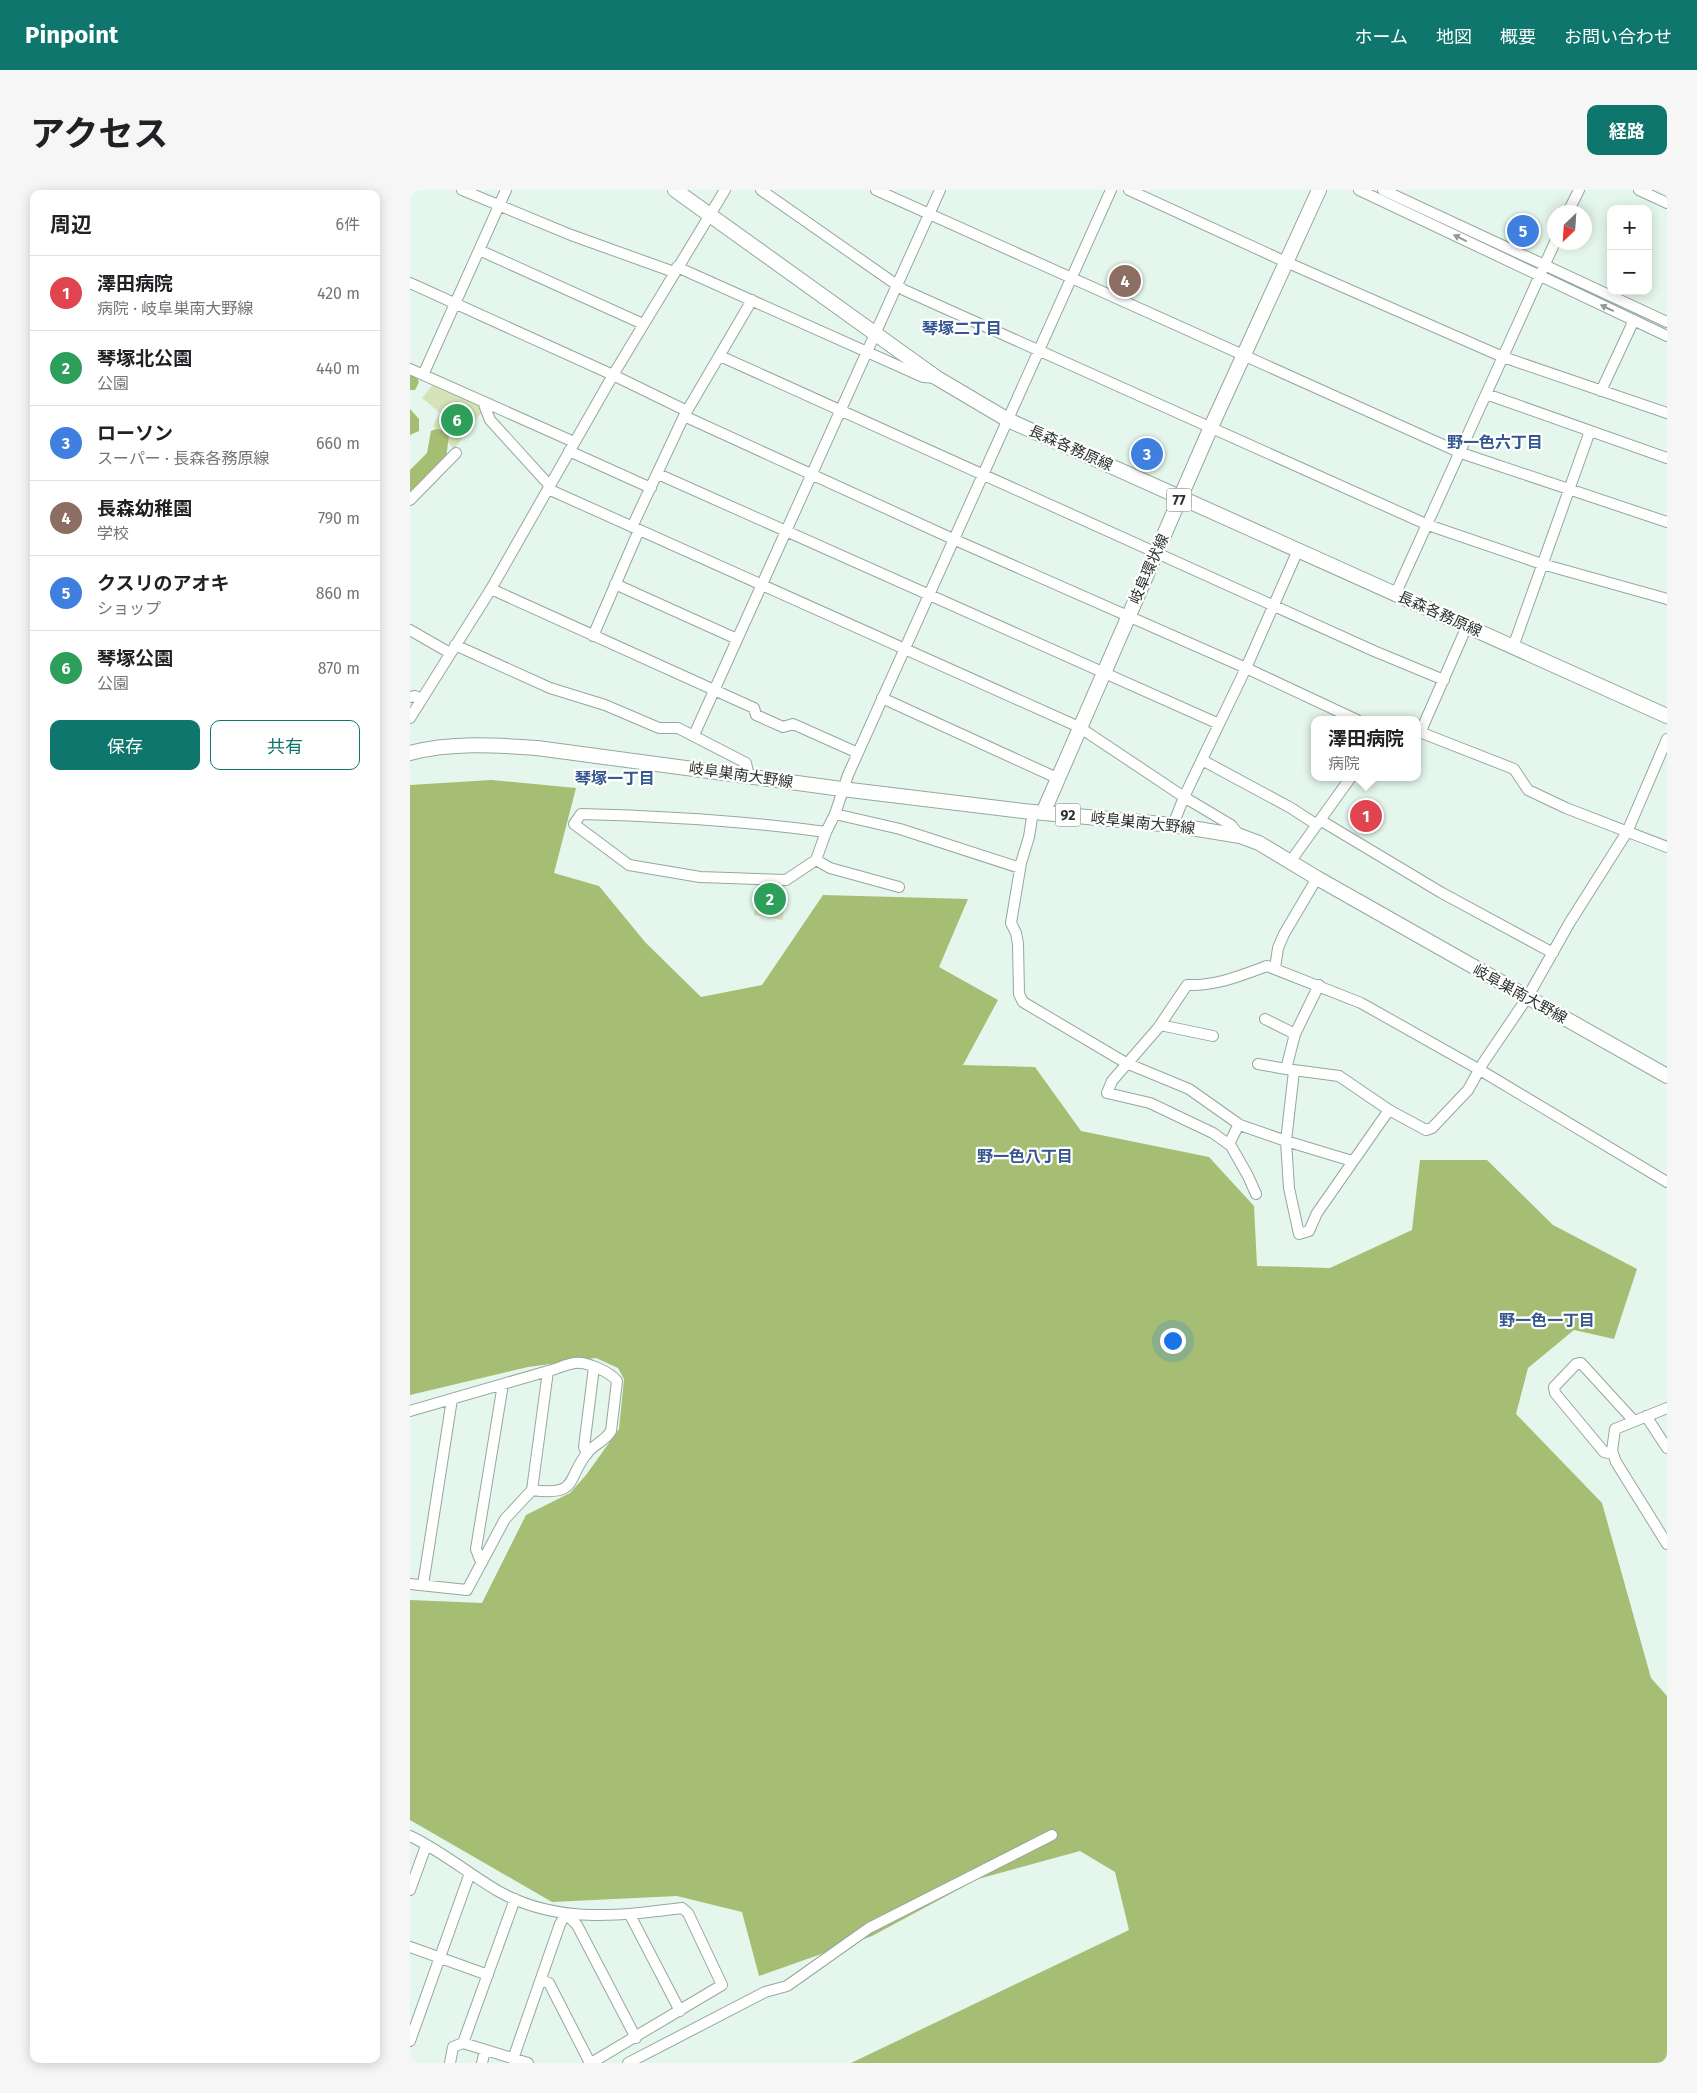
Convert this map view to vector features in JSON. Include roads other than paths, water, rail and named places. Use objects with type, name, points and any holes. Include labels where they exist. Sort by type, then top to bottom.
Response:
[{"type":"main road","name":"長森各務原線","points":[[675,190],[938,378],[1008,420],[1667,716]]},
{"type":"main road","name":"岐阜環状線","points":[[1038,812],[1057,778],[1210,427],[1319,190]]},
{"type":"main road","name":"岐阜巣南大野線","points":[[410,752],[486,744],[537,748],[842,789],[1038,812],[1173,825],[1240,836],[1259,843],[1527,998],[1667,1076]]},
{"type":"street","points":[[462,190],[570,235],[676,270],[752,300],[923,377],[938,378]]},
{"type":"street","points":[[423,375],[506,190]]},
{"type":"street","points":[[410,718],[415,698],[453,649],[491,589],[613,375],[725,190]]},
{"type":"street","points":[[761,190],[904,290],[1428,524],[1542,564],[1667,599]]},
{"type":"street","points":[[876,190],[1461,453],[1667,522]]},
{"type":"street","points":[[694,735],[940,190]]},
{"type":"street","points":[[826,832],[762,824],[615,815],[581,814],[574,824],[630,866],[700,877],[786,880],[816,860],[835,814],[842,789],[882,698],[1111,190]]},
{"type":"street","points":[[1129,190],[1286,262],[1502,356],[1667,413]]},
{"type":"street","points":[[1359,190],[1667,336]]},
{"type":"street","points":[[1383,190],[1667,322]]},
{"type":"street","points":[[1572,205],[1579,190]]},
{"type":"street","points":[[1639,190],[1667,203]]},
{"type":"street","points":[[479,250],[643,324]]},
{"type":"street","points":[[1395,594],[1461,453],[1502,356],[1551,250]]},
{"type":"street","points":[[410,283],[613,375],[685,413],[812,474],[1246,668],[1348,716]]},
{"type":"street","points":[[593,636],[615,584],[651,488],[685,413],[752,300]]},
{"type":"street","points":[[1601,390],[1634,320]]},
{"type":"street","points":[[720,356],[1374,651],[1444,680]]},
{"type":"street","points":[[410,368],[483,402],[651,488]]},
{"type":"street","points":[[1486,394],[1667,458]]},
{"type":"street","points":[[483,402],[490,420],[549,488],[635,529],[1078,727],[1184,797],[1231,825],[1240,836]]},
{"type":"street","points":[[1513,647],[1590,431]]},
{"type":"street","points":[[410,500],[456,453]]},
{"type":"street","points":[[658,474],[1219,724]]},
{"type":"street","points":[[1173,825],[1184,797],[1246,668],[1298,550]]},
{"type":"street","points":[[615,584],[737,639]]},
{"type":"street","points":[[491,589],[754,708],[756,715],[783,727],[793,724],[858,753]]},
{"type":"street","points":[[1421,728],[1468,626]]},
{"type":"street","points":[[410,630],[550,688],[605,705],[659,728],[678,728],[746,763],[749,776]]},
{"type":"street","points":[[882,698],[1057,778]]},
{"type":"street","points":[[1421,733],[1514,769],[1528,790],[1566,808],[1667,846]]},
{"type":"street","points":[[1258,1064],[1339,1076],[1389,1110],[1426,1130],[1432,1128],[1468,1090],[1483,1063],[1527,998],[1570,922],[1627,832],[1667,739]]},
{"type":"street","points":[[1202,760],[1318,822],[1442,893],[1553,953]]},
{"type":"street","points":[[1290,862],[1348,781]]},
{"type":"street","points":[[1038,812],[1020,868],[1011,923],[1016,933],[1019,994],[1023,1002],[1126,1063],[1189,1089],[1239,1124],[1286,1141],[1352,1161]]},
{"type":"street","points":[[835,814],[900,829],[1020,868]]},
{"type":"street","points":[[816,860],[830,868],[899,887]]},
{"type":"street","points":[[1276,968],[1278,948],[1284,934],[1317,878]]},
{"type":"street","points":[[1256,1194],[1248,1176],[1229,1144],[1213,1133],[1171,1111],[1150,1103],[1107,1093],[1112,1081],[1160,1024],[1187,985],[1203,986],[1226,981],[1267,966],[1361,1003],[1665,1177]]},
{"type":"street","points":[[1319,985],[1295,1034],[1290,1070],[1286,1141],[1289,1188],[1299,1234],[1309,1231],[1317,1213],[1389,1110]]},
{"type":"street","points":[[1265,1019],[1295,1034]]},
{"type":"street","points":[[1160,1024],[1213,1036]]},
{"type":"street","points":[[1229,1144],[1239,1124]]},
{"type":"street","points":[[410,1411],[577,1362],[602,1369],[617,1381],[611,1431],[608,1436],[587,1454],[572,1483],[558,1491],[532,1490]]},
{"type":"street","points":[[1613,1454],[1604,1452],[1555,1393],[1554,1387],[1576,1364],[1581,1363],[1634,1421]]},
{"type":"street","points":[[587,1454],[584,1447],[594,1367]]},
{"type":"street","points":[[410,1584],[467,1590],[505,1519],[532,1490],[548,1372]]},
{"type":"street","points":[[481,1562],[476,1549],[503,1384]]},
{"type":"street","points":[[423,1586],[452,1399]]},
{"type":"street","points":[[1667,1408],[1615,1429],[1613,1454],[1616,1462],[1667,1544]]},
{"type":"street","points":[[1646,1416],[1667,1448]]},
{"type":"street","points":[[628,2063],[765,1992],[787,1986],[869,1928],[1052,1835]]},
{"type":"street","points":[[410,1836],[470,1874],[515,1899],[538,1909],[566,1914],[630,1915],[682,1908],[688,1913],[722,1985],[636,2038],[590,2063],[549,1983],[541,1980]]},
{"type":"street","points":[[410,1890],[426,1846]]},
{"type":"street","points":[[410,2041],[470,1874]]},
{"type":"street","points":[[464,2043],[515,1899]]},
{"type":"street","points":[[513,2059],[560,1924],[566,1914]]},
{"type":"street","points":[[566,1914],[577,1925],[636,2038]]},
{"type":"street","points":[[630,1915],[680,2011]]},
{"type":"street","points":[[410,1947],[488,1975]]},
{"type":"street","points":[[450,2063],[453,2046],[464,2043],[528,2063]]},
{"type":"street","points":[[482,2063],[485,2050]]},
{"type":"place","name":"クスリのアオキ","points":[[1523,231]]},
{"type":"place","name":"長森幼稚園","points":[[1125,281]]},
{"type":"place","name":"琴塚公園","points":[[457,420]]},
{"type":"place","name":"ローソン","points":[[1147,454]]},
{"type":"place","name":"澤田病院","points":[[1366,816]]},
{"type":"place","name":"琴塚北公園","points":[[770,899]]},
{"type":"district","name":"琴塚二丁目","points":[[962,328]]},
{"type":"district","name":"野一色六丁目","points":[[1495,442]]},
{"type":"district","name":"琴塚一丁目","points":[[615,778]]},
{"type":"district","name":"野一色八丁目","points":[[1025,1156]]},
{"type":"district","name":"野一色一丁目","points":[[1547,1320]]}]
